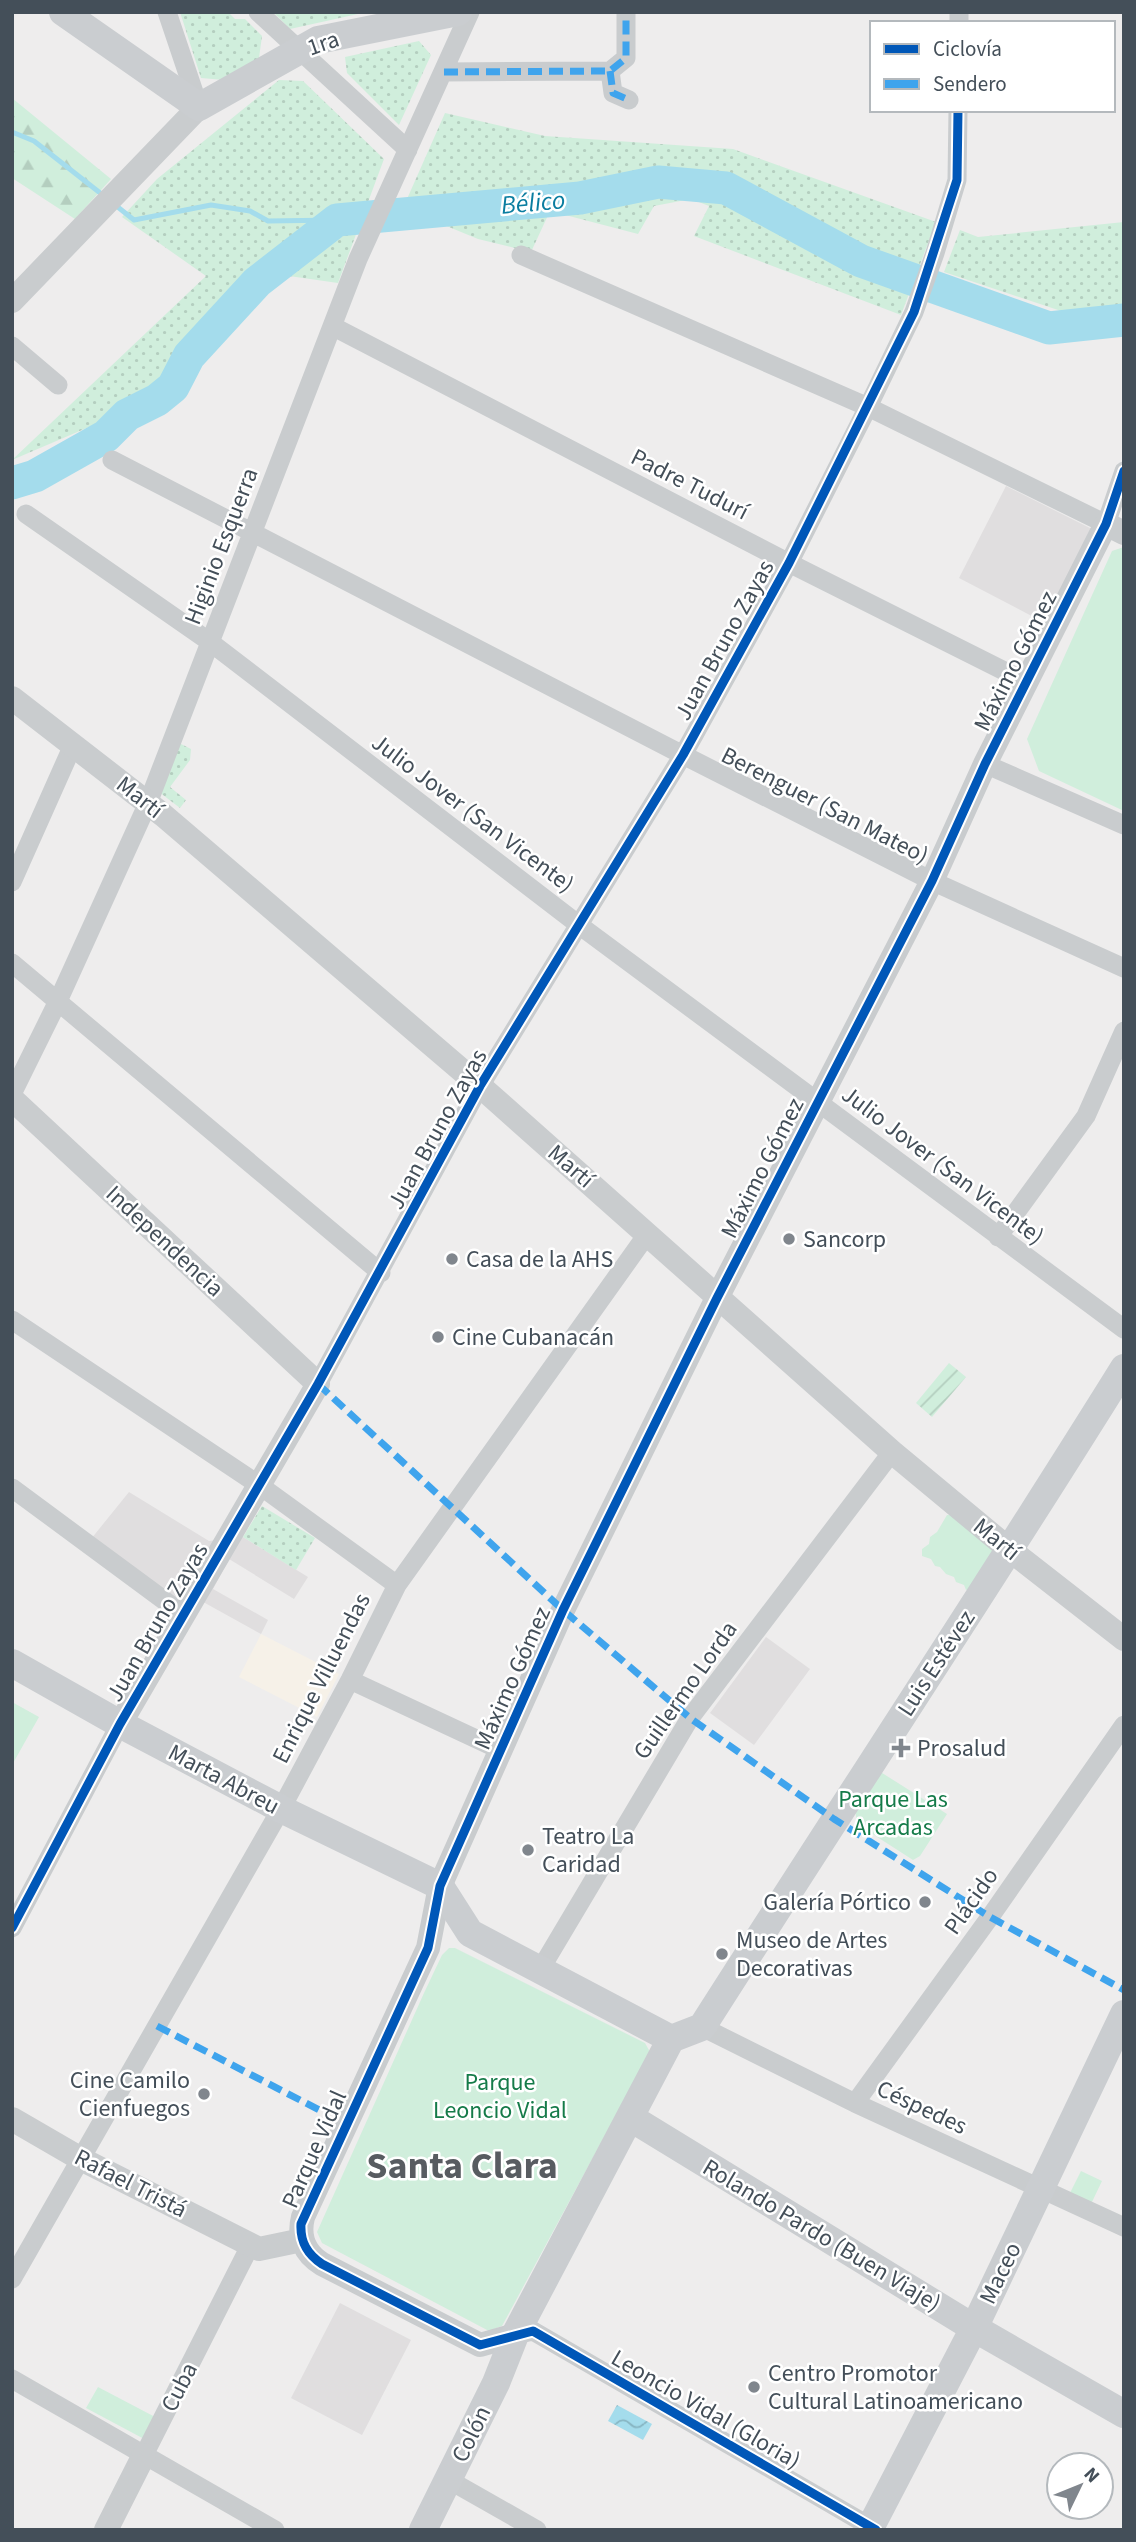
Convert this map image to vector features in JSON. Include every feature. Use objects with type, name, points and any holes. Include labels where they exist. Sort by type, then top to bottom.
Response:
[{"type":"main road","points":[[63,12],[199,107]]},
{"type":"main road","name":"1ra","points":[[199,107],[318,40],[458,12]]},
{"type":"main road","name":"Luis Estévez","points":[[702,2027],[1010,1550],[1124,1368]]},
{"type":"main road","name":"Marta Abreu","points":[[12,1663],[281,1809],[440,1886]]},
{"type":"main road","points":[[440,1886],[470,1933],[671,2039]]},
{"type":"main road","name":"Maceo","points":[[872,2529],[974,2328],[1124,2014]]},
{"type":"main road","points":[[515,2336],[671,2039],[702,2027]]},
{"type":"main road","name":"Rolando Pardo (Buen Viaje)","points":[[631,2118],[974,2328],[1124,2414]]},
{"type":"main road","name":"Colón","points":[[423,2530],[496,2383],[515,2336]]},
{"type":"street","points":[[12,301],[94,219],[199,107],[167,12]]},
{"type":"street","points":[[258,12],[408,150]]},
{"type":"street","name":"Higinio Esquerra","points":[[12,1097],[148,803],[358,259],[470,12]]},
{"type":"street","points":[[444,72],[610,71],[626,58],[626,12]]},
{"type":"street","points":[[610,71],[613,93],[629,100]]},
{"type":"street","name":"Juan Bruno Zayas","points":[[12,1927],[120,1724],[381,1273],[480,1086],[682,755],[789,563],[914,312],[957,180],[958,112]]},
{"type":"street","points":[[521,255],[867,407],[1115,529]]},
{"type":"street","name":"Padre Tudurí","points":[[332,326],[789,563],[1026,682]]},
{"type":"street","points":[[12,346],[58,385]]},
{"type":"street","name":"Berenguer (San Mateo)","points":[[112,460],[932,881],[1124,968]]},
{"type":"street","name":"Máximo Gómez","points":[[440,1886],[563,1610],[717,1298],[932,881],[1026,682],[1115,529],[1124,471]]},
{"type":"street","name":"Julio Jover (San Vicente)","points":[[26,514],[210,642],[579,925],[1124,1329]]},
{"type":"street","name":"Martí","points":[[12,698],[148,803],[480,1086],[892,1452],[1010,1550],[1124,1639]]},
{"type":"street","points":[[12,882],[73,745]]},
{"type":"street","points":[[985,764],[1124,825]]},
{"type":"street","points":[[12,963],[381,1273]]},
{"type":"street","points":[[998,1237],[1086,1116],[1124,1031]]},
{"type":"street","name":"Independencia","points":[[12,1097],[318,1384]]},
{"type":"street","name":"Enrique Villuendas","points":[[12,2278],[281,1809],[397,1585],[648,1233]]},
{"type":"street","points":[[12,1320],[259,1485],[397,1585]]},
{"type":"street","name":"Guillermo Lorda","points":[[540,1970],[690,1718],[892,1452]]},
{"type":"street","points":[[12,1488],[184,1615]]},
{"type":"street","points":[[350,1680],[500,1750]]},
{"type":"street","name":"Plácido","points":[[855,2103],[990,1917],[1124,1725]]},
{"type":"street","name":"Parque Vidal","points":[[440,1886],[428,1948],[303,2217],[302,2240],[309,2254],[322,2264],[480,2345],[515,2336]]},
{"type":"street","points":[[428,1948],[443,1934],[453,1931],[470,1933]]},
{"type":"street","name":"Céspedes","points":[[702,2027],[855,2103],[1124,2227]]},
{"type":"street","name":"Rafael Tristá","points":[[12,2119],[81,2159],[251,2244]]},
{"type":"street","name":"Parque Vidal","points":[[251,2244],[259,2249],[302,2240]]},
{"type":"street","name":"Cuba","points":[[106,2530],[251,2244]]},
{"type":"street","name":"Leoncio Vidal (Gloria)","points":[[515,2336],[533,2331],[872,2529]]},
{"type":"street","points":[[12,2379],[275,2530]]},
{"type":"street","points":[[449,2480],[537,2530]]},
{"type":"shaded area","points":[[1006,486],[1092,529],[1045,623],[959,578]]},
{"type":"shaded area","points":[[129,1492],[209,1541],[243,1537],[308,1577],[294,1599],[229,1559],[213,1589],[268,1620],[261,1634],[205,1603],[175,1602],[91,1539]]},
{"type":"shaded area","points":[[261,1634],[339,1674],[317,1717],[239,1677]]},
{"type":"shaded area","points":[[766,1637],[810,1669],[754,1745],[710,1713]]},
{"type":"shaded area","points":[[340,2303],[411,2340],[362,2435],[291,2398]]},
{"type":"green space","points":[[180,12],[228,12],[235,19],[245,19],[262,36],[259,58],[224,80],[201,78]]},
{"type":"green space","points":[[273,12],[367,12],[290,29]]},
{"type":"green space","points":[[419,41],[431,55],[399,125],[347,73],[345,57]]},
{"type":"green space","points":[[279,80],[303,81],[384,159],[338,283],[282,275],[239,293],[184,353],[176,370],[146,398],[127,401],[103,421],[12,460],[206,276],[122,217],[157,179]]},
{"type":"green space","points":[[12,98],[111,179],[75,219],[12,178]]},
{"type":"green space","points":[[445,113],[545,136],[733,149],[936,222],[901,315],[694,236],[709,206],[691,199],[654,206],[638,234],[550,211],[531,252],[478,239],[403,208]]},
{"type":"green space","points":[[1124,222],[1124,332],[944,272],[960,230],[978,237]]},
{"type":"green space","points":[[1124,547],[1124,811],[1039,771],[1027,739],[1112,551]]},
{"type":"green space","points":[[179,743],[191,749],[190,760],[170,787],[186,800],[180,808],[159,792]]},
{"type":"green space","points":[[949,1363],[966,1377],[932,1417],[916,1403]]},
{"type":"green space","points":[[262,1506],[315,1538],[296,1570],[243,1537]]},
{"type":"green space","points":[[947,1515],[951,1515],[1002,1552],[980,1586],[966,1590],[954,1577],[935,1566],[931,1559],[922,1556],[922,1549],[929,1544],[930,1537],[937,1532]]},
{"type":"green space","points":[[12,1702],[39,1717],[12,1765]]},
{"type":"green space","name":"Parque Las Arcadas","points":[[879,1771],[947,1814],[920,1856],[913,1860],[857,1824],[855,1808]]},
{"type":"green space","name":"Parque Leoncio Vidal","points":[[449,1948],[455,1948],[645,2043],[650,2052],[502,2326],[489,2331],[322,2243],[317,2232],[424,1993],[442,1955]]},
{"type":"green space","points":[[1081,2171],[1102,2181],[1091,2204],[1070,2193]]},
{"type":"green space","points":[[98,2387],[157,2418],[146,2440],[86,2408]]},
{"type":"water","points":[[617,2405],[652,2424],[643,2440],[608,2421]]},
{"type":"waterway","points":[[12,132],[34,141],[104,196]]},
{"type":"waterway","name":"Bélico","points":[[12,483],[35,476],[106,436],[127,415],[157,400],[173,387],[189,356],[257,282],[337,220],[580,198],[658,182],[726,188],[861,261],[1049,328],[1124,320]]},
{"type":"waterway","points":[[114,204],[134,220],[211,205],[250,211],[268,221],[337,220]]},
{"type":"marked path","points":[[444,72],[610,71],[626,58],[626,12]]},
{"type":"marked path","points":[[610,71],[613,93],[629,100]]},
{"type":"marked path","points":[[318,1384],[563,1610],[690,1718],[834,1819],[990,1917],[1124,1990]]},
{"type":"marked path","points":[[157,2026],[327,2114]]},
{"type":"cycle path","points":[[12,1928],[120,1724],[318,1384],[480,1086],[683,755],[789,563],[914,312],[957,180],[958,112]]},
{"type":"cycle path","points":[[876,2530],[533,2331],[480,2345],[322,2264],[306,2247],[301,2224],[428,1948],[440,1886],[563,1610],[717,1298],[932,881],[985,764],[1106,524],[1124,471]]},
{"type":"place","name":"Sancorp","points":[[789,1239]]},
{"type":"place","name":"Casa de la AHS","points":[[452,1259]]},
{"type":"place","name":"Cine Cubanacán","points":[[438,1337]]},
{"type":"place","name":"Prosalud","points":[[901,1748]]},
{"type":"place","name":"Teatro La Caridad","points":[[528,1850]]},
{"type":"place","name":"Galería Pórtico","points":[[925,1902]]},
{"type":"place","name":"Museo de Artes Decorativas","points":[[722,1954]]},
{"type":"place","name":"Cine Camilo Cienfuegos","points":[[204,2094]]},
{"type":"place","name":"Centro Promotor Cultural Latinoamericano","points":[[754,2387]]},
{"type":"district","name":"Santa Clara","points":[[462,2165]]}]
